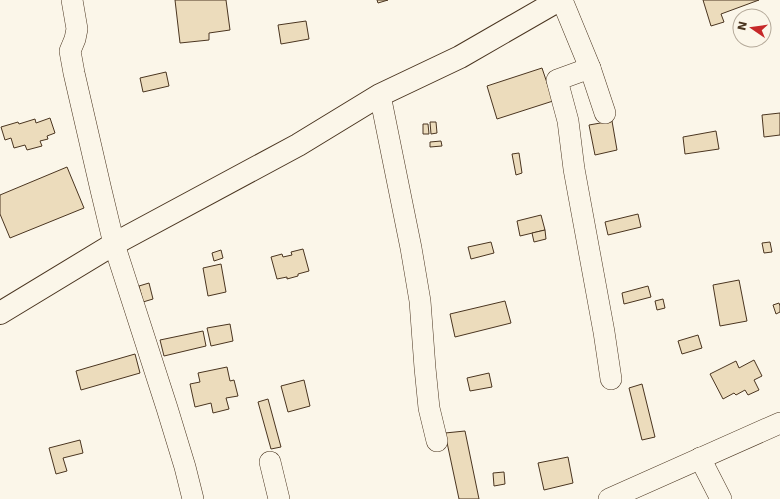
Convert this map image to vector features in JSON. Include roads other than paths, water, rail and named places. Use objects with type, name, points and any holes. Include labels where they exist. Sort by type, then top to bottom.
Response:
[{"type":"main road","points":[[0,313],[114,244],[298,145],[380,95],[460,57],[560,0]]},
{"type":"street","points":[[72,0],[77,29],[70,51],[114,244],[171,423],[193,499]]},
{"type":"street","points":[[560,0],[590,68],[604,113]]},
{"type":"street","points":[[590,68],[557,80],[568,121],[574,169],[604,332],[611,379]]},
{"type":"street","points":[[380,95],[411,248],[420,301],[429,408],[437,441]]},
{"type":"street","points":[[609,499],[780,423]]},
{"type":"street","points":[[700,458],[721,499]]},
{"type":"street","points":[[270,462],[279,499]]}]
